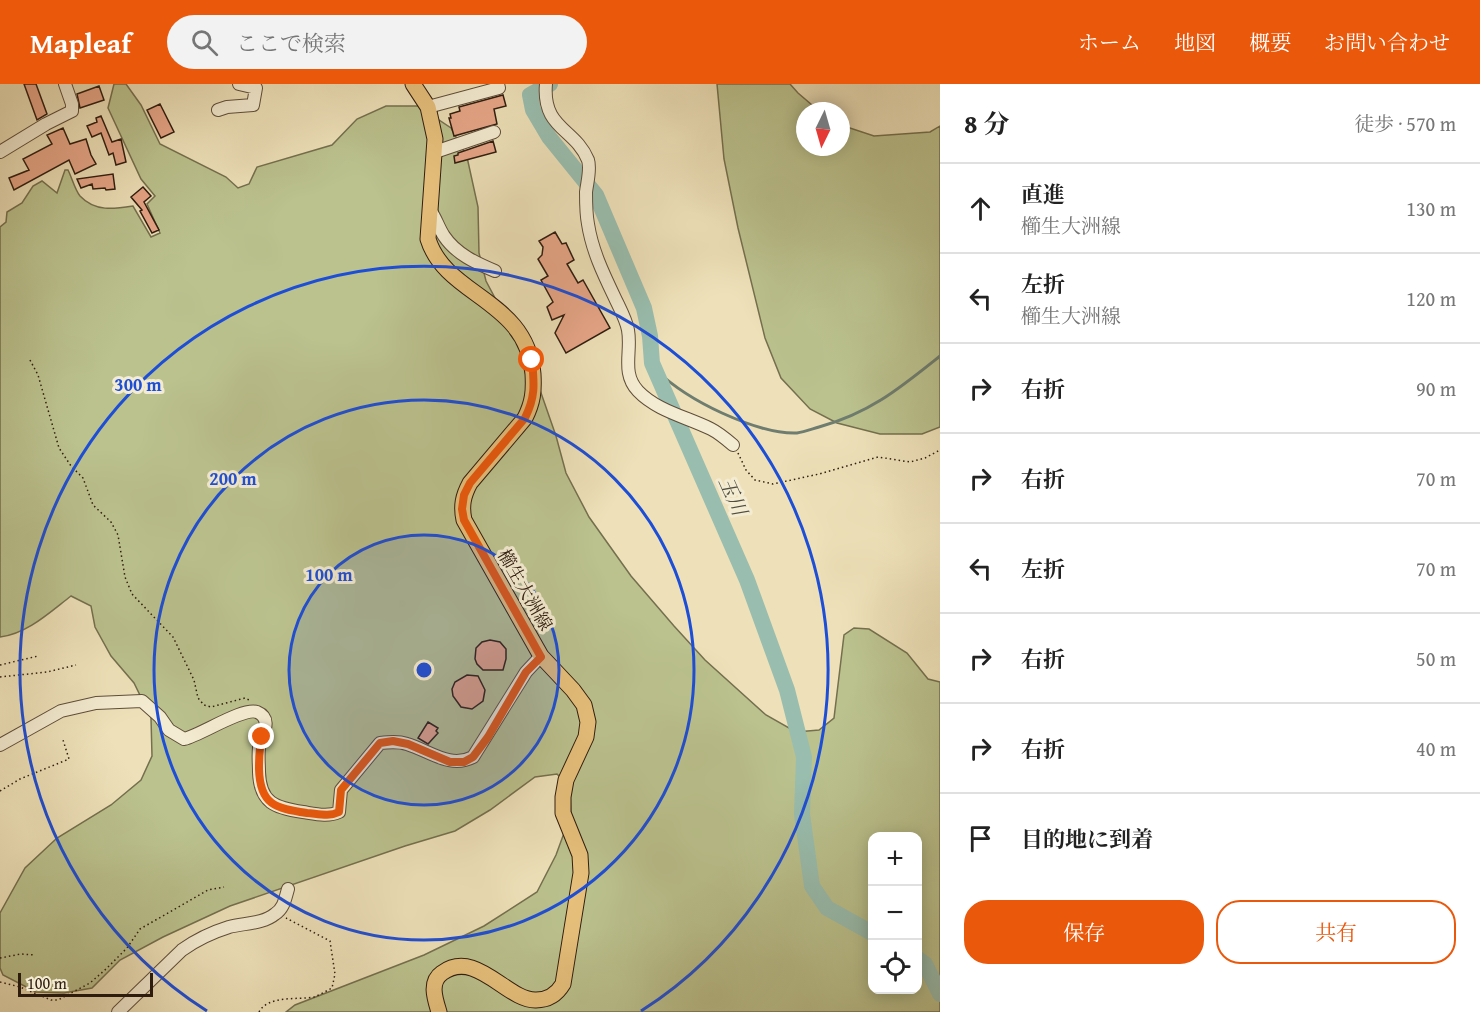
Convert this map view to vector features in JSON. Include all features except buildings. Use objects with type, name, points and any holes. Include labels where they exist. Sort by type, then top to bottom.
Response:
[{"type":"main road","name":"櫛生大洲線","points":[[413,84],[428,107],[433,125],[435,152],[428,239],[432,249],[440,262],[466,285],[502,311],[518,330],[532,360],[534,393],[531,406],[525,418],[470,483],[464,495],[462,509],[464,520],[541,657],[573,690],[584,705],[588,722],[586,737],[566,780],[562,796],[563,813],[580,855],[581,873],[563,984],[558,992],[550,997],[536,1000],[526,998],[466,966],[452,968],[440,974],[434,985],[434,997],[439,1012]]},
{"type":"street","points":[[0,152],[72,111],[65,84]]},
{"type":"street","points":[[218,110],[253,105],[256,88],[239,84]]},
{"type":"street","points":[[428,107],[499,88],[498,84]]},
{"type":"street","points":[[546,84],[544,100],[549,112],[589,162],[586,194],[588,223],[597,258],[628,331],[627,370],[631,382],[639,392],[652,401],[712,430],[733,445]]},
{"type":"street","points":[[435,152],[494,132]]},
{"type":"street","points":[[430,210],[444,236],[459,252],[471,261],[495,271]]},
{"type":"street","points":[[0,745],[61,711],[96,703],[142,701],[160,717],[168,730],[184,739],[196,736],[251,711],[258,713],[266,722],[259,749],[260,787],[263,795],[274,805],[295,811],[332,816],[339,812],[341,790],[380,743],[393,741],[408,744],[450,762],[464,762],[473,757],[488,737],[526,672],[541,657]]},
{"type":"street","points":[[118,1012],[193,942],[227,928],[258,922],[277,913],[284,905],[288,889]]},
{"type":"path","points":[[30,360],[38,375],[59,448],[71,466],[83,478],[93,505],[111,522],[118,536],[125,577],[132,594],[173,638],[194,680],[198,698],[204,705],[211,707],[245,698],[252,703],[251,711]]},
{"type":"path","points":[[733,445],[746,470],[755,480],[773,484],[878,457],[910,462],[926,458],[940,450]]},
{"type":"path","points":[[0,665],[38,656]]},
{"type":"path","points":[[0,677],[47,672],[76,665]]},
{"type":"path","points":[[0,791],[21,779],[69,759],[63,740]]},
{"type":"path","points":[[0,982],[20,987],[51,1000],[58,1000],[90,983],[127,948],[140,929],[208,890],[224,887]]},
{"type":"path","points":[[259,1012],[262,1007],[272,1002],[319,995],[332,988],[335,974],[330,940],[277,913]]},
{"type":"path","points":[[0,958],[21,954],[35,955]]},
{"type":"green space","points":[[114,84],[126,84],[141,105],[160,144],[226,177],[238,188],[249,184],[257,167],[332,145],[357,119],[386,106],[418,106],[451,128],[467,157],[478,207],[479,253],[486,281],[519,343],[540,390],[566,473],[589,517],[631,576],[674,626],[705,660],[766,715],[796,732],[819,730],[834,718],[844,635],[854,628],[869,629],[907,653],[928,679],[940,682],[940,1012],[286,1012],[295,1005],[424,955],[484,926],[537,892],[556,855],[571,814],[570,787],[557,774],[535,777],[490,810],[455,831],[230,906],[120,960],[92,988],[64,993],[36,992],[3,975],[0,968],[0,913],[25,868],[57,838],[111,805],[141,780],[152,756],[151,718],[134,683],[111,656],[95,627],[91,606],[71,596],[29,627],[0,637],[0,227],[6,222],[7,212],[22,203],[33,186],[42,181],[57,193],[65,170],[68,170],[80,196],[92,205],[105,208],[133,206],[151,237],[160,233],[147,204],[155,196],[141,179],[108,108]]},
{"type":"green space","points":[[717,84],[790,84],[808,102],[796,102],[796,156],[850,156],[850,128],[874,136],[930,132],[940,126],[940,427],[922,434],[880,434],[837,423],[810,409],[781,378],[765,338],[724,159]]},
{"type":"waterway","name":"玉川","points":[[550,84],[530,95],[533,110],[549,137],[596,195],[644,308],[650,336],[652,363],[747,580],[787,690],[804,757],[802,814],[812,886],[827,908],[868,931]]},
{"type":"waterway","points":[[657,371],[688,395],[722,413],[769,430],[797,433],[837,421],[869,407],[898,389],[940,356]]},
{"type":"waterway","name":"玉川","points":[[922,962],[940,994]]},
{"type":"route","points":[[262,737],[259,749],[259,778],[263,795],[274,805],[295,811],[332,816],[339,812],[341,790],[380,743],[393,741],[408,744],[450,762],[464,762],[473,757],[488,737],[526,672],[541,657],[481,552],[464,520],[462,509],[464,495],[470,483],[525,418],[531,406],[534,393],[532,360]]}]
